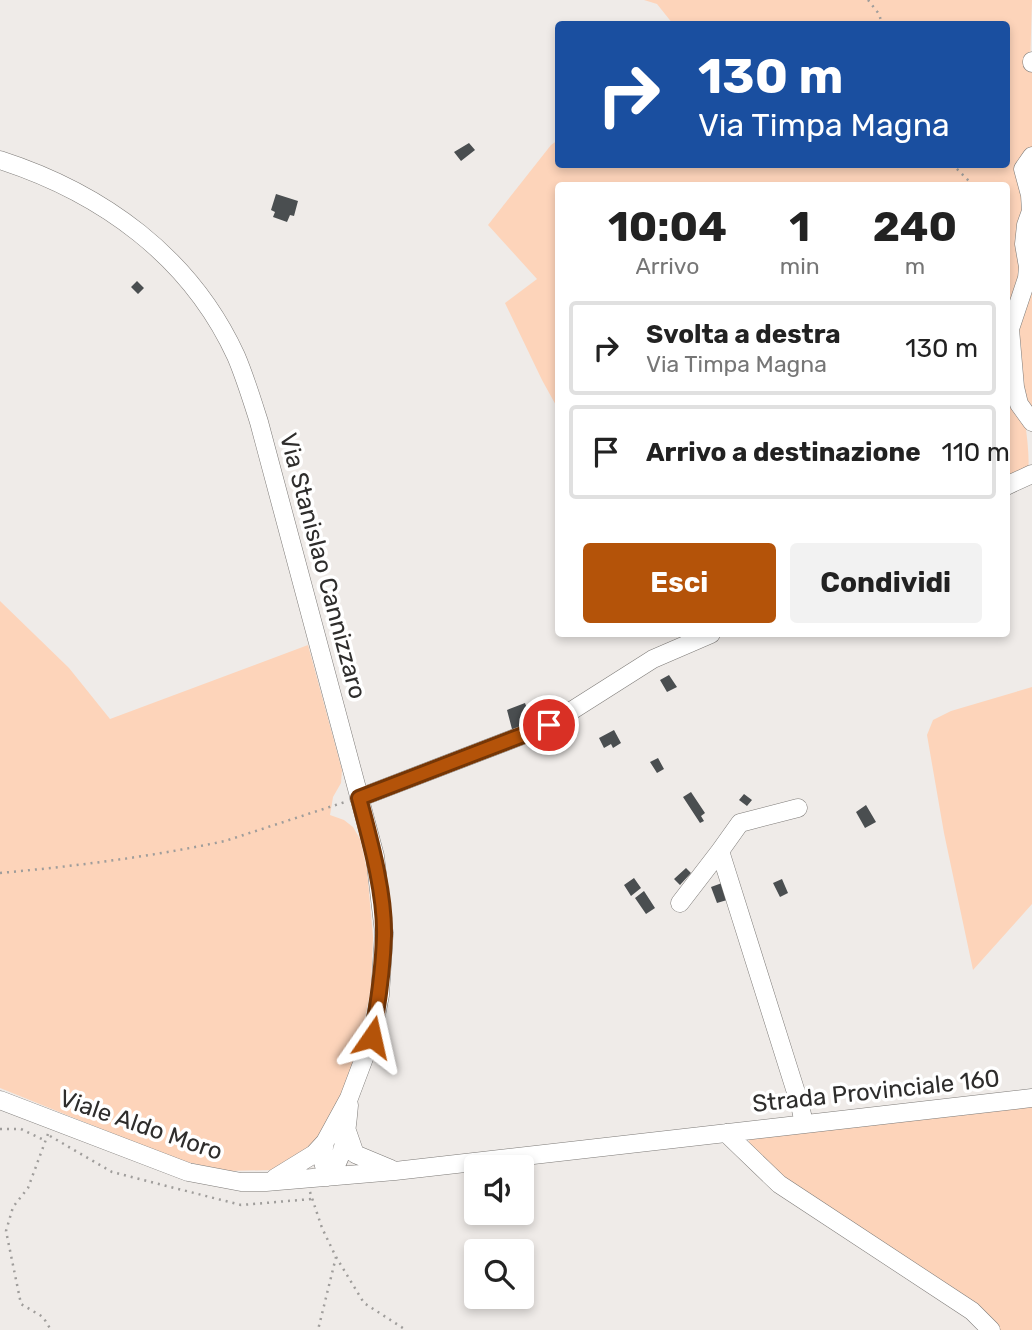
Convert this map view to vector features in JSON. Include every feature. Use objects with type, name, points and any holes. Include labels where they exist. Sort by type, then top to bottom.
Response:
[{"type":"street","points":[[1032,156],[1023,169],[1031,211],[1024,244],[1027,278],[1010,329],[1014,387],[1019,404],[1032,422]]},
{"type":"street","name":"Via Stanislao Cannizzaro","points":[[0,160],[39,173],[75,190],[128,223],[153,243],[196,290],[236,356],[259,422],[375,856],[384,933],[380,995],[372,1037],[349,1098]]},
{"type":"street","points":[[1010,484],[1032,474]]},
{"type":"street","points":[[359,798],[549,725],[653,659],[703,637]]},
{"type":"street","points":[[680,903],[740,823],[798,808]]},
{"type":"street","points":[[720,851],[804,1124]]},
{"type":"street","points":[[325,1142],[322,1158],[327,1177],[334,1171],[347,1131],[349,1098]]},
{"type":"street","points":[[266,1182],[314,1154],[325,1142],[349,1098]]},
{"type":"street","name":"Strada Provinciale 160","points":[[396,1171],[1032,1098]]},
{"type":"street","name":"Viale Aldo Moro","points":[[0,1100],[188,1172],[241,1182],[396,1171]]},
{"type":"street","points":[[347,1131],[355,1154],[396,1171]]},
{"type":"street","points":[[726,1133],[779,1184],[972,1311],[991,1330]]},
{"type":"path","points":[[868,0],[881,21]]},
{"type":"path","points":[[956,168],[970,182]]},
{"type":"path","points":[[0,873],[96,864],[225,841],[359,798]]},
{"type":"path","points":[[51,1330],[43,1317],[21,1304],[6,1231],[13,1207],[28,1188],[54,1121]]},
{"type":"path","points":[[0,1129],[21,1129],[46,1142]]},
{"type":"path","points":[[307,1179],[322,1228],[364,1303],[406,1330]]},
{"type":"path","points":[[318,1330],[336,1257]]},
{"type":"shaded area","points":[[644,0],[1032,0],[1032,148],[1023,262],[1010,313],[1010,182],[555,182],[555,404],[505,303],[537,279],[488,225],[555,142],[555,168],[1010,168],[1010,21],[671,21],[657,4]]},
{"type":"shaded area","points":[[1032,220],[1032,415],[1025,403],[1014,330]]},
{"type":"shaded area","points":[[1010,348],[1028,442],[1028,473],[1010,482]]},
{"type":"shaded area","points":[[0,601],[69,668],[110,719],[308,645],[342,770],[341,783],[333,797],[330,815],[353,827],[360,839],[367,870],[373,937],[371,986],[363,1030],[343,1095],[314,1145],[272,1170],[227,1171],[178,1160],[0,1088]]},
{"type":"shaded area","points":[[1032,687],[1032,904],[973,970],[944,833],[927,735],[933,720],[951,711]]},
{"type":"shaded area","points":[[1032,1106],[1032,1330],[999,1330],[774,1175],[748,1144],[752,1137]]},
{"type":"building","points":[[469,143],[475,150],[461,161],[454,152]]},
{"type":"building","points":[[276,194],[298,201],[294,216],[290,215],[287,222],[273,217],[275,212],[271,210]]},
{"type":"building","points":[[137,281],[144,288],[138,294],[131,287]]},
{"type":"building","points":[[669,675],[677,687],[667,692],[660,680]]},
{"type":"building","points":[[525,703],[533,725],[513,733],[507,710]]},
{"type":"building","points":[[614,730],[621,743],[613,748],[611,744],[604,748],[599,738]]},
{"type":"building","points":[[658,758],[664,769],[657,773],[650,762]]},
{"type":"building","points":[[691,792],[705,813],[701,816],[704,821],[700,823],[683,797]]},
{"type":"building","points":[[744,794],[752,800],[747,806],[739,800]]},
{"type":"building","points":[[866,805],[876,822],[865,828],[856,812]]},
{"type":"building","points":[[686,868],[691,873],[680,885],[674,879]]},
{"type":"building","points":[[634,878],[641,888],[631,896],[624,885]]},
{"type":"building","points":[[782,879],[788,893],[780,897],[773,883]]},
{"type":"building","points":[[722,883],[727,900],[717,903],[711,887]]},
{"type":"building","points":[[644,891],[655,908],[646,914],[635,898]]},
{"type":"route","points":[[372,1037],[380,995],[384,933],[375,856],[359,798],[549,725]]}]
